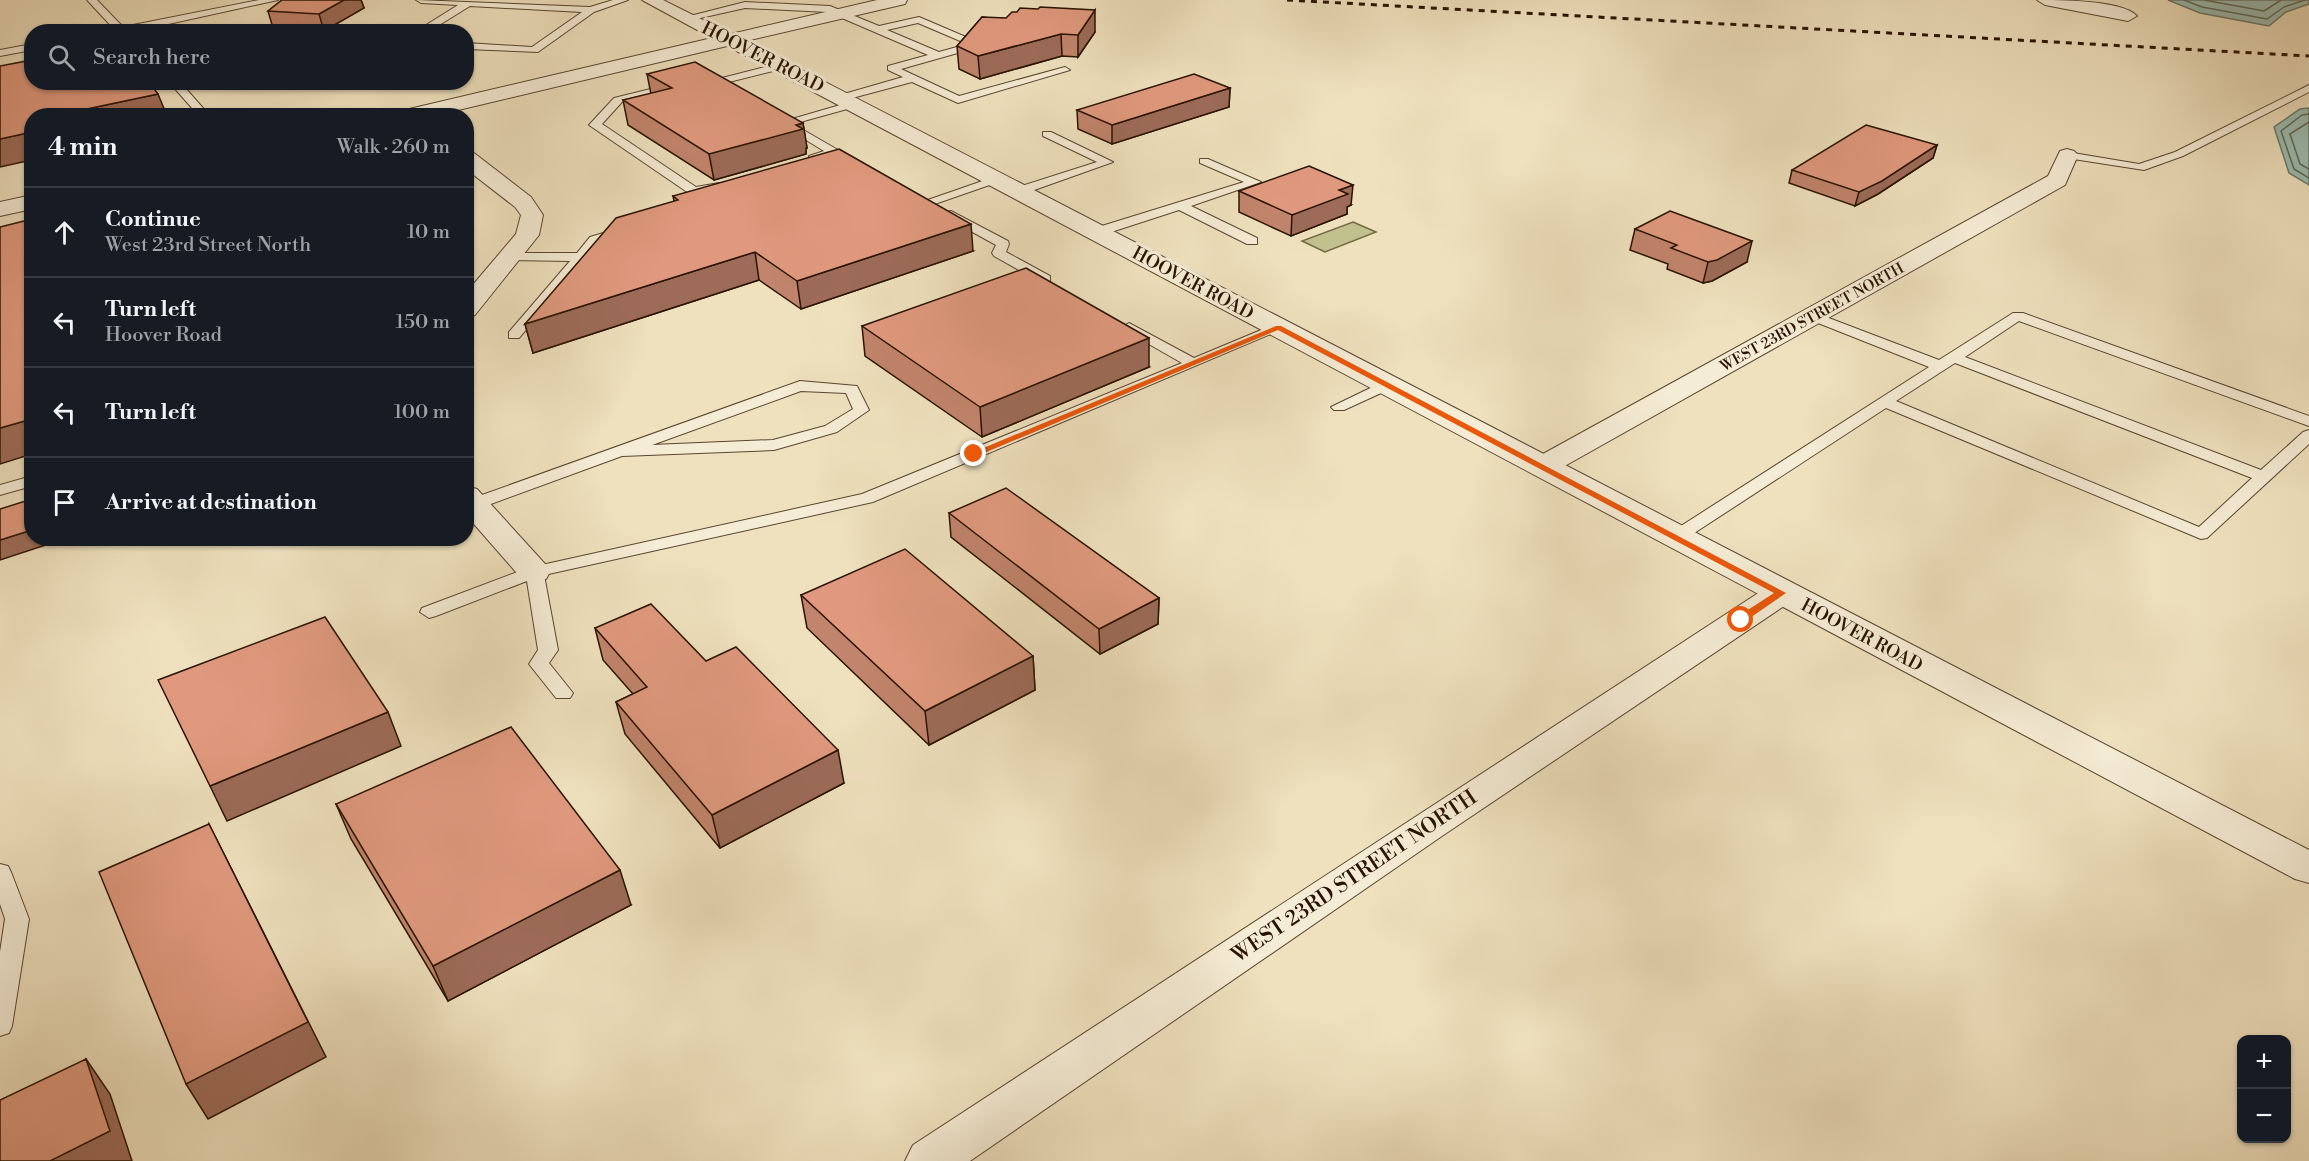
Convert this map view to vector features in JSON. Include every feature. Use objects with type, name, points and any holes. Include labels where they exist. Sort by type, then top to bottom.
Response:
[{"type":"street","name":"HOOVER ROAD","points":[[650,0],[781,66],[1781,593],[2309,868]]},
{"type":"street","points":[[440,108],[899,0]]},
{"type":"street","points":[[2044,0],[2117,12],[2128,16]]},
{"type":"street","name":"WEST 23RD STREET NORTH","points":[[1543,466],[2057,180],[2067,155]]},
{"type":"street","points":[[474,164],[523,202],[532,215],[527,235],[474,300]]},
{"type":"street","points":[[0,209],[24,203]]},
{"type":"street","points":[[474,504],[534,572]]},
{"type":"street","name":"WEST 23RD STREET NORTH","points":[[930,1161],[1428,826],[1781,593]]},
{"type":"lane","points":[[92,0],[112,24]]},
{"type":"lane","points":[[153,24],[273,0]]},
{"type":"lane","points":[[421,0],[591,10]]},
{"type":"lane","points":[[474,46],[534,50],[591,10],[623,0]]},
{"type":"lane","points":[[433,24],[468,3]]},
{"type":"lane","points":[[687,18],[746,4],[830,9],[937,55]]},
{"type":"lane","points":[[880,29],[919,20],[970,42],[968,47],[893,66],[958,100],[1065,70]]},
{"type":"lane","points":[[0,53],[24,48]]},
{"type":"lane","points":[[713,83],[781,66]]},
{"type":"lane","points":[[727,182],[694,191],[595,125],[618,100],[705,78],[733,95]]},
{"type":"lane","points":[[802,161],[834,152],[779,120],[847,101],[913,78]]},
{"type":"lane","points":[[2067,155],[2140,168],[2179,154],[2309,88]]},
{"type":"lane","points":[[181,90],[197,108]]},
{"type":"lane","points":[[1047,134],[1107,162],[1009,186],[923,199],[1003,244],[999,253],[1060,288]]},
{"type":"lane","points":[[1097,232],[1255,182],[1204,161]]},
{"type":"lane","points":[[1180,206],[1252,241]]},
{"type":"lane","points":[[514,335],[595,240],[630,230]]},
{"type":"lane","points":[[510,256],[580,257]]},
{"type":"lane","points":[[1813,316],[1948,362],[2263,477]]},
{"type":"lane","points":[[1676,537],[2018,316],[2309,422]]},
{"type":"lane","points":[[1122,323],[1193,363]]},
{"type":"lane","points":[[429,612],[534,572],[867,498],[1278,328]]},
{"type":"lane","points":[[1339,407],[1387,385]]},
{"type":"lane","points":[[474,499],[622,451],[800,386],[852,389],[861,410],[831,429],[774,445],[622,451]]},
{"type":"lane","points":[[1885,402],[2201,534],[2309,435]]},
{"type":"lane","points":[[0,490],[24,483]]},
{"type":"lane","points":[[534,572],[548,650],[539,664],[563,693]]},
{"type":"lane","points":[[0,872],[17,919],[0,1026]]},
{"type":"green space","points":[[1353,222],[1376,232],[1325,252],[1302,241]]},
{"type":"water","points":[[2168,0],[2309,0],[2309,4],[2286,12],[2269,26],[2200,13]]},
{"type":"water","points":[[2309,108],[2309,185],[2289,173],[2274,127],[2300,109]]},
{"type":"building","points":[[282,0],[344,0],[319,14],[268,11]]},
{"type":"building","points":[[1040,7],[1095,10],[1078,35],[1061,34],[978,56],[957,46],[982,17],[1006,18],[1020,8],[1038,9]]},
{"type":"building","points":[[24,62],[24,90],[155,90],[158,94],[92,108],[24,108],[24,134],[0,139],[0,66]]},
{"type":"building","points":[[695,62],[803,123],[796,125],[803,129],[709,154],[623,100],[672,88],[647,74]]},
{"type":"building","points":[[1194,74],[1230,88],[1112,125],[1077,110]]},
{"type":"building","points":[[1866,125],[1937,145],[1882,181],[1859,192],[1792,170]]},
{"type":"building","points":[[839,149],[971,224],[797,281],[755,252],[525,324],[616,218],[678,200],[673,196]]},
{"type":"building","points":[[1309,166],[1353,185],[1339,190],[1348,194],[1292,215],[1239,191]]},
{"type":"building","points":[[1670,211],[1752,241],[1717,260],[1708,262],[1671,248],[1677,245],[1635,229]]},
{"type":"building","points":[[24,221],[24,421],[0,428],[0,227]]},
{"type":"building","points":[[1026,268],[1149,338],[980,407],[862,326]]},
{"type":"building","points":[[1006,488],[1159,598],[1099,629],[949,513]]},
{"type":"building","points":[[24,502],[24,532],[0,540],[0,509]]},
{"type":"building","points":[[905,549],[1033,656],[925,711],[801,595]]},
{"type":"building","points":[[651,604],[706,661],[736,647],[838,750],[712,815],[616,702],[647,687],[595,628]]},
{"type":"building","points":[[325,617],[388,712],[210,786],[158,680]]},
{"type":"building","points":[[511,727],[620,870],[433,966],[336,804]]},
{"type":"building","points":[[209,824],[308,1022],[186,1084],[99,872]]},
{"type":"building","points":[[86,1059],[110,1131],[50,1161],[0,1161],[0,1100]]},
{"type":"railway","points":[[1287,0],[2309,56]]},
{"type":"route","points":[[974,454],[1278,328],[1781,593],[1741,620]]}]
